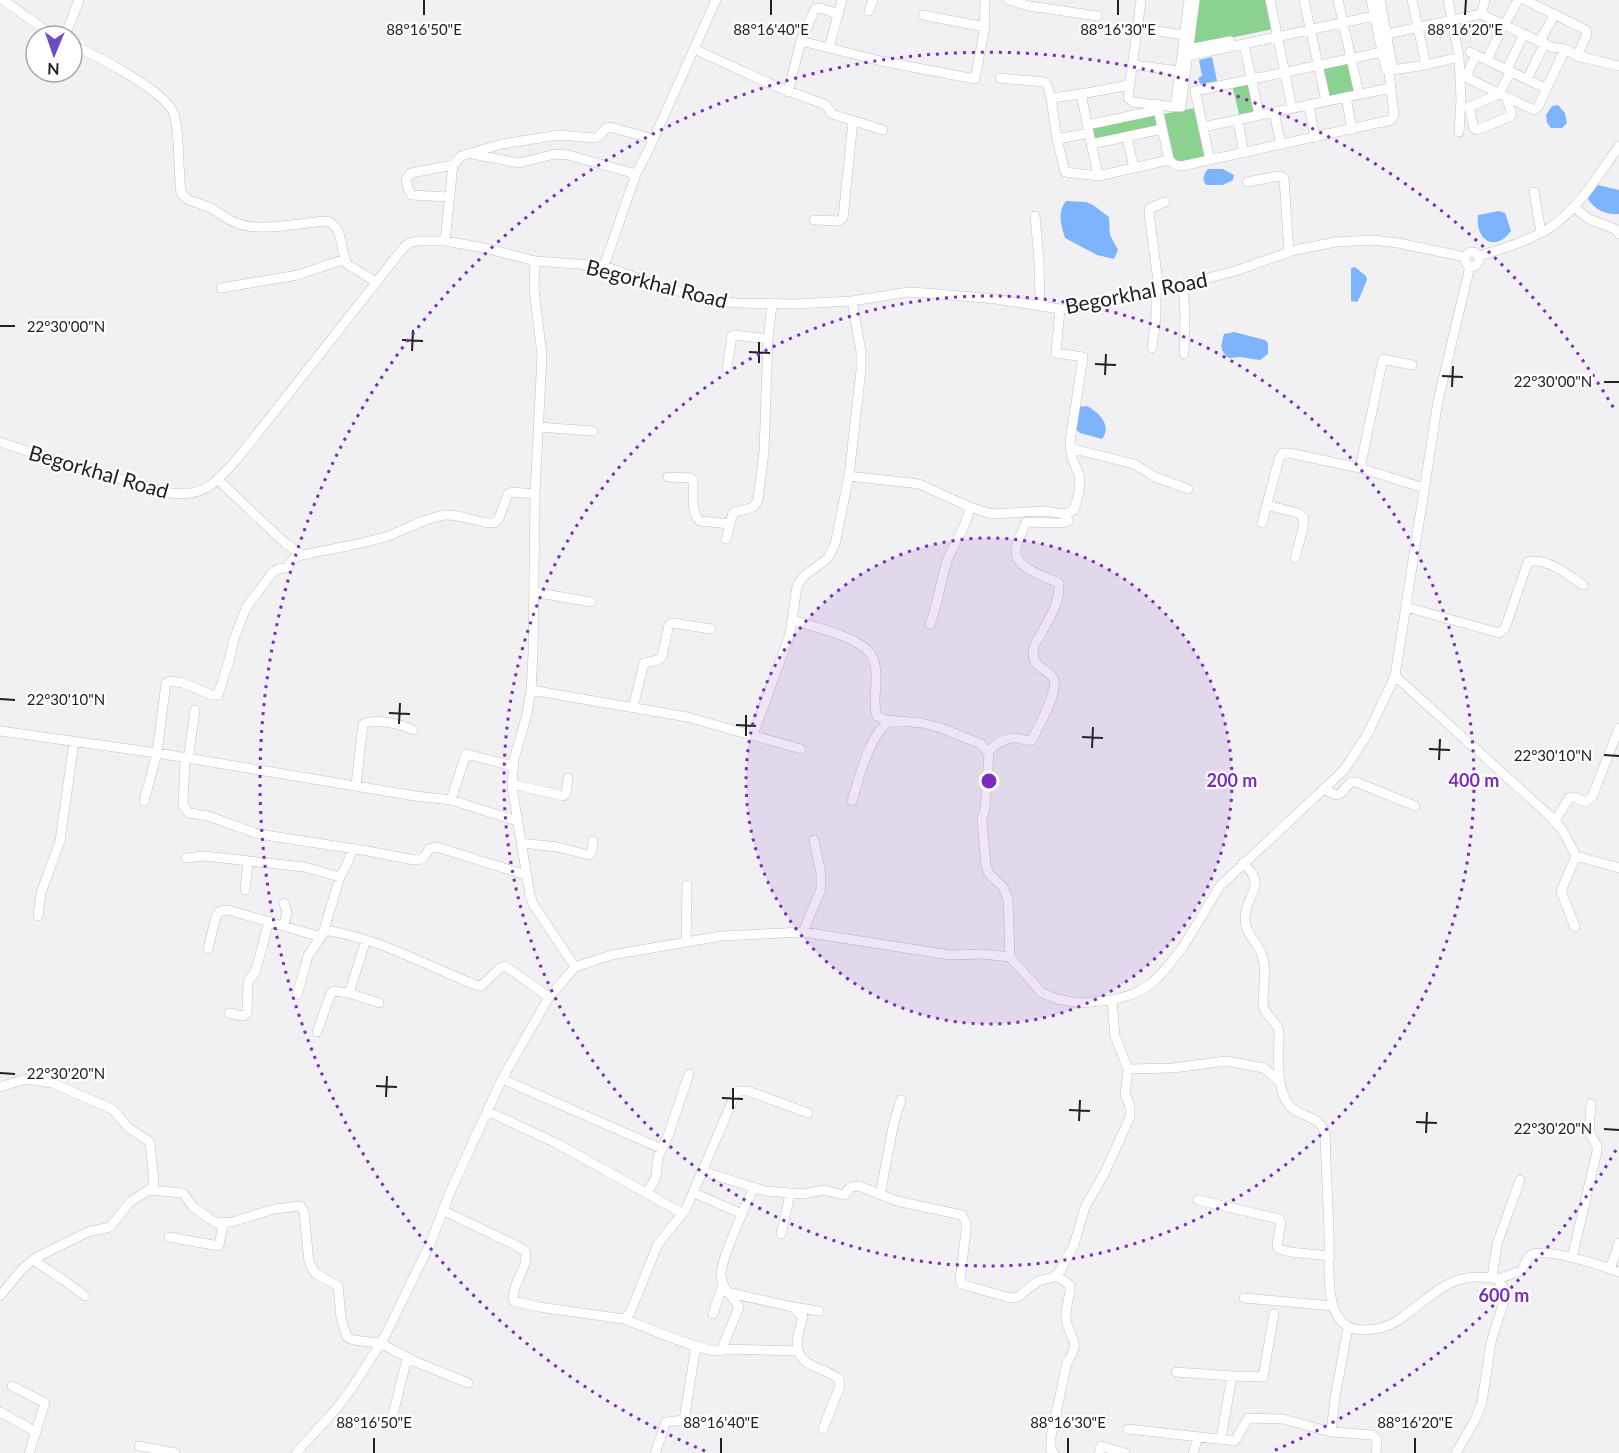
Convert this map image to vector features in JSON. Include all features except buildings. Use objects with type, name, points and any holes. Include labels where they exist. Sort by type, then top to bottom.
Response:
[{"type":"street","points":[[3,0],[37,24]]},
{"type":"street","points":[[70,24],[79,0]]},
{"type":"street","points":[[604,266],[636,174],[716,0]]},
{"type":"street","points":[[829,48],[842,0]]},
{"type":"street","points":[[869,11],[873,0]]},
{"type":"street","points":[[801,41],[975,79],[985,27],[985,0]]},
{"type":"street","points":[[1008,0],[1029,6],[1097,16]]},
{"type":"street","points":[[1141,0],[1128,95],[1130,100],[1157,107],[1198,104]]},
{"type":"street","points":[[1178,107],[1179,71],[1185,54],[1184,35],[1189,0]]},
{"type":"street","points":[[1178,107],[1195,0]]},
{"type":"street","points":[[1270,0],[1292,108]]},
{"type":"street","points":[[1304,0],[1326,101]]},
{"type":"street","points":[[1338,0],[1359,94]]},
{"type":"street","points":[[1412,0],[1426,65]]},
{"type":"street","points":[[1448,0],[1459,57],[1461,99],[1459,132]]},
{"type":"street","points":[[1382,33],[1484,9],[1493,0]]},
{"type":"street","points":[[1487,60],[1518,0]]},
{"type":"street","points":[[1525,0],[1587,31],[1576,56]]},
{"type":"street","points":[[1527,79],[1543,40],[1555,0]]},
{"type":"street","points":[[788,92],[801,41],[815,9],[820,8],[838,14]]},
{"type":"street","points":[[1157,107],[1169,160],[1175,165],[1182,166],[1352,130],[1393,118],[1390,71],[1377,8],[1342,20],[1185,54]]},
{"type":"street","points":[[1484,9],[1524,34],[1553,42],[1576,56],[1619,66]]},
{"type":"street","points":[[923,15],[985,27]]},
{"type":"street","points":[[1506,22],[1543,40]]},
{"type":"street","points":[[1138,28],[1184,35]]},
{"type":"street","points":[[1382,33],[1382,52],[1386,69],[1390,71],[1459,57]]},
{"type":"street","points":[[1185,54],[1244,44],[1277,34]]},
{"type":"street","points":[[1503,96],[1469,107],[1475,130],[1512,115],[1503,96],[1509,70],[1524,34]]},
{"type":"street","points":[[1244,44],[1259,115]]},
{"type":"street","points":[[1545,88],[1473,53],[1467,77],[1534,110],[1538,107],[1562,48]]},
{"type":"street","points":[[694,49],[788,92],[826,105],[832,114],[883,130]]},
{"type":"street","points":[[84,51],[122,71],[170,106],[176,122],[181,192],[187,199],[211,208],[238,224],[248,226],[288,226],[328,221],[338,230],[345,259],[352,268],[376,282]]},
{"type":"street","points":[[1210,160],[1195,91],[1382,52]]},
{"type":"street","points":[[1134,64],[1179,71]]},
{"type":"street","points":[[1000,78],[1044,82],[1047,85],[1065,172],[1098,176],[1169,160]]},
{"type":"street","points":[[1051,98],[1130,85]]},
{"type":"street","points":[[1203,127],[1390,88]]},
{"type":"street","points":[[1081,94],[1098,176]]},
{"type":"street","points":[[1346,97],[1352,130]]},
{"type":"street","points":[[1309,105],[1315,138]]},
{"type":"street","points":[[1057,139],[1157,107]]},
{"type":"street","points":[[1274,112],[1281,145]]},
{"type":"street","points":[[1238,120],[1244,153]]},
{"type":"street","points":[[814,220],[838,221],[843,219],[853,121]]},
{"type":"street","points":[[445,241],[453,165],[461,156],[502,144],[559,135],[598,137],[610,127],[653,139]]},
{"type":"street","points":[[1092,144],[1162,129]]},
{"type":"street","points":[[1127,137],[1134,168]]},
{"type":"street","name":"Begorkhal Road","points":[[0,442],[76,467],[171,493],[196,494],[217,479],[238,458],[376,282],[410,243],[445,241],[485,248],[535,261],[604,266],[659,286],[699,297],[735,303],[772,305],[852,301],[908,292],[1040,304],[1060,309],[1097,304],[1183,284],[1235,271],[1289,252],[1336,242],[1372,240],[1398,243],[1468,261],[1472,252],[1478,256],[1501,249],[1541,232],[1558,221],[1574,207],[1619,146]]},
{"type":"street","points":[[471,153],[519,163],[555,154],[568,155],[636,174]]},
{"type":"street","points":[[448,197],[411,195],[406,179],[411,173],[453,165]]},
{"type":"street","points":[[1247,182],[1279,176],[1284,178],[1289,252]]},
{"type":"street","points":[[1534,192],[1541,232]]},
{"type":"street","points":[[1152,348],[1158,289],[1149,213],[1150,208],[1165,202]]},
{"type":"street","points":[[1574,207],[1589,219],[1615,229],[1619,234]]},
{"type":"street","points":[[1035,216],[1040,304]]},
{"type":"street","points":[[221,288],[298,275],[345,259]]},
{"type":"street","points":[[535,261],[534,289],[542,356],[535,494],[533,655],[531,690],[513,766],[512,784],[526,875],[533,904],[575,967]]},
{"type":"street","points":[[793,620],[857,642],[871,654],[876,672],[877,690],[873,704],[877,716],[886,720],[922,723],[941,728],[981,744],[987,752],[990,765],[982,820],[986,866],[989,874],[1003,887],[1008,899],[1010,957],[1042,993],[1049,997],[1078,1003],[1112,1000],[1134,994],[1151,984],[1164,971],[1183,947],[1220,886],[1344,770],[1367,735],[1395,676],[1438,401],[1468,261]]},
{"type":"street","points":[[1183,284],[1184,354]]},
{"type":"street","points":[[753,735],[787,642],[799,581],[831,552],[849,476],[861,351],[852,301]]},
{"type":"street","points":[[726,539],[733,513],[752,508],[758,499],[764,452],[768,339],[772,305]]},
{"type":"street","points":[[849,476],[919,484],[990,514],[1043,511],[1066,514],[1074,510],[1080,477],[1070,448],[1083,357],[1056,353],[1060,309]]},
{"type":"street","points":[[727,368],[732,336],[768,339]]},
{"type":"street","points":[[1360,468],[1383,359],[1412,365]]},
{"type":"street","points":[[538,427],[593,431]]},
{"type":"street","points":[[1070,448],[1134,464],[1155,477],[1188,489]]},
{"type":"street","points":[[1262,523],[1279,459],[1283,453],[1360,468],[1424,488]]},
{"type":"street","points":[[668,477],[693,480],[696,518],[700,521],[730,524]]},
{"type":"street","points":[[217,479],[285,543],[302,555]]},
{"type":"street","points":[[144,801],[157,753],[166,683],[174,681],[218,695],[234,639],[246,608],[275,570],[286,568],[293,559],[302,555],[377,539],[417,523],[445,516],[461,516],[495,523],[508,494],[513,492],[535,494]]},
{"type":"street","points":[[1267,504],[1298,513],[1304,518],[1295,558]]},
{"type":"street","points":[[930,624],[940,595],[946,565],[966,524],[970,507]]},
{"type":"street","points":[[987,752],[1003,740],[1016,738],[1027,742],[1032,740],[1054,690],[1052,676],[1038,667],[1034,657],[1034,646],[1058,602],[1059,583],[1017,560],[1015,552],[1026,522],[1062,523],[1068,520],[1066,514]]},
{"type":"street","points":[[1406,607],[1499,633],[1505,628],[1528,562],[1537,561],[1551,566],[1583,585]]},
{"type":"street","points":[[534,592],[591,602]]},
{"type":"street","points":[[633,707],[644,663],[658,660],[662,656],[669,625],[673,623],[711,629]]},
{"type":"street","points":[[1395,676],[1555,821],[1576,856],[1619,868]]},
{"type":"street","points":[[531,690],[687,717],[801,749]]},
{"type":"street","points":[[195,710],[183,805],[189,813],[208,816],[258,834],[421,860],[429,849],[437,847],[526,875]]},
{"type":"street","points":[[852,801],[867,755],[882,726],[891,720]]},
{"type":"street","points":[[356,785],[363,724],[372,721],[413,730]]},
{"type":"street","points":[[1555,821],[1569,798],[1574,797],[1586,802],[1592,797],[1619,728]]},
{"type":"street","points":[[0,732],[157,753],[187,760],[451,800],[518,821]]},
{"type":"street","points":[[38,916],[41,893],[60,841],[74,742]]},
{"type":"street","points":[[451,800],[466,754],[513,766]]},
{"type":"street","points":[[512,784],[563,796],[566,794],[568,778]]},
{"type":"street","points":[[1323,789],[1336,795],[1340,794],[1351,782],[1356,782],[1415,806]]},
{"type":"street","points":[[803,932],[821,889],[821,874],[814,840]]},
{"type":"street","points":[[521,843],[557,847],[589,855],[593,841]]},
{"type":"street","points":[[297,995],[308,957],[322,933],[352,848]]},
{"type":"street","points":[[186,858],[204,856],[304,867],[340,877]]},
{"type":"street","points":[[1575,927],[1561,891],[1576,856]]},
{"type":"street","points":[[245,890],[248,861]]},
{"type":"street","points":[[1244,863],[1255,876],[1255,887],[1245,917],[1246,927],[1261,952],[1263,960],[1263,1006],[1279,1031],[1280,1082],[1287,1103],[1293,1109],[1318,1121],[1325,1133],[1329,1286],[1337,1316],[1348,1328],[1370,1330],[1385,1328],[1448,1283],[1473,1277],[1495,1279],[1521,1271],[1531,1255],[1545,1254],[1572,1258],[1615,1270],[1619,1243]]},
{"type":"street","points":[[686,942],[687,885]]},
{"type":"street","points":[[284,903],[287,913],[284,925]]},
{"type":"street","points":[[208,949],[216,918],[220,911],[228,910],[284,925],[366,940],[478,986],[484,985],[499,969],[505,966],[549,997]]},
{"type":"street","points":[[229,1013],[243,1016],[247,1013],[248,981],[255,973],[269,921]]},
{"type":"street","points":[[296,1453],[336,1409],[380,1343],[430,1244],[502,1079],[549,997],[575,967],[612,955],[721,936],[803,932],[950,955],[983,954],[1010,957]]},
{"type":"street","points":[[349,993],[366,940]]},
{"type":"street","points":[[317,1032],[334,991],[349,993],[379,1003]]},
{"type":"street","points":[[702,1171],[765,1191],[790,1194],[809,1194],[819,1190],[844,1195],[851,1187],[856,1186],[922,1208],[958,1214],[965,1218],[966,1231],[960,1279],[964,1286],[1014,1298],[1038,1281],[1056,1276],[1074,1245],[1085,1207],[1104,1174],[1130,1117],[1130,1106],[1125,1094],[1128,1069],[1115,1036],[1112,1000]]},
{"type":"street","points":[[1128,1069],[1173,1068],[1226,1061],[1264,1068],[1280,1082]]},
{"type":"street","points":[[647,1193],[656,1177],[657,1162],[689,1074]]},
{"type":"street","points":[[0,1087],[26,1078],[36,1079],[52,1083],[112,1109],[129,1128],[150,1142],[154,1182],[149,1190],[130,1202],[110,1227],[88,1232],[33,1260],[23,1268],[0,1296]]},
{"type":"street","points":[[502,1079],[662,1149]]},
{"type":"street","points":[[624,1319],[630,1313],[658,1244],[682,1213],[694,1192],[730,1104],[738,1091],[748,1091],[808,1113]]},
{"type":"street","points":[[880,1195],[894,1122],[901,1101]]},
{"type":"street","points":[[1572,1258],[1597,1151],[1597,1146],[1589,1132],[1591,1104]]},
{"type":"street","points":[[488,1111],[556,1143],[682,1213]]},
{"type":"street","points":[[1456,1453],[1475,1420],[1482,1402],[1491,1342],[1504,1301],[1503,1287],[1495,1279],[1497,1244],[1520,1180]]},
{"type":"street","points":[[722,1349],[739,1306],[725,1288],[721,1276],[722,1267],[741,1214],[754,1188]]},
{"type":"street","points":[[149,1190],[183,1193],[193,1207],[213,1221],[223,1223],[274,1209],[300,1206],[304,1212],[309,1262],[319,1276],[338,1286],[340,1318],[344,1332],[353,1340],[380,1343],[406,1358],[468,1383]]},
{"type":"street","points":[[694,1192],[741,1214]]},
{"type":"street","points":[[781,1234],[790,1194]]},
{"type":"street","points":[[1198,1200],[1279,1219],[1281,1222],[1277,1245],[1279,1249],[1330,1256]]},
{"type":"street","points":[[444,1211],[525,1251],[526,1262],[513,1294],[514,1301],[539,1307],[624,1319],[715,1352],[722,1349],[798,1351]]},
{"type":"street","points":[[169,1237],[219,1246],[223,1223]]},
{"type":"street","points":[[33,1260],[85,1296]]},
{"type":"street","points":[[1054,1453],[1051,1450],[1052,1437],[1067,1362],[1074,1353],[1075,1343],[1066,1319],[1070,1285],[1056,1276]]},
{"type":"street","points":[[725,1288],[793,1307],[819,1311]]},
{"type":"street","points":[[713,1314],[725,1288]]},
{"type":"street","points":[[1244,1298],[1333,1306]]},
{"type":"street","points":[[793,1307],[803,1317],[795,1343],[799,1356],[839,1379],[840,1386],[823,1429]]},
{"type":"street","points":[[1176,1372],[1263,1377],[1274,1314]]},
{"type":"street","points":[[1330,1432],[1348,1328]]},
{"type":"street","points":[[655,1453],[666,1422],[684,1420],[696,1345]]},
{"type":"street","points":[[391,1422],[406,1358]]},
{"type":"street","points":[[1221,1439],[1232,1376]]},
{"type":"street","points":[[12,1386],[45,1403],[29,1453]]},
{"type":"street","points":[[0,1412],[36,1432]]},
{"type":"street","points":[[1128,1429],[1235,1441],[1248,1418],[1283,1419],[1330,1432],[1373,1435],[1377,1440],[1376,1453]]},
{"type":"street","points":[[1193,1453],[1198,1437]]},
{"type":"street","points":[[139,1446],[175,1453]]},
{"type":"street","points":[[1099,1453],[1101,1446],[1125,1453]]},
{"type":"green space","points":[[1198,0],[1267,0],[1273,29],[1191,46]]},
{"type":"green space","points":[[1350,60],[1357,93],[1327,99],[1320,67]]},
{"type":"green space","points":[[1251,81],[1258,114],[1240,118],[1232,85]]},
{"type":"green space","points":[[1195,108],[1206,157],[1175,163],[1164,114]]},
{"type":"green space","points":[[1157,112],[1160,128],[1093,143],[1089,126]]},
{"type":"water","points":[[1212,57],[1217,81],[1200,84],[1198,78],[1202,76],[1199,60]]},
{"type":"water","points":[[1558,105],[1565,113],[1567,123],[1562,128],[1551,128],[1547,123],[1546,115],[1552,106]]},
{"type":"water","points":[[1208,169],[1223,169],[1234,175],[1233,180],[1223,185],[1207,185],[1204,177]]},
{"type":"water","points":[[1598,185],[1619,190],[1619,214],[1601,211],[1588,199],[1592,190]]},
{"type":"water","points":[[1066,201],[1086,202],[1109,217],[1110,235],[1118,250],[1114,259],[1097,255],[1065,238],[1061,223],[1061,210]]},
{"type":"water","points":[[1499,211],[1505,213],[1511,231],[1499,241],[1487,241],[1480,231],[1478,215]]},
{"type":"water","points":[[1355,267],[1366,276],[1367,280],[1357,302],[1351,301],[1351,268]]},
{"type":"water","points":[[1234,332],[1265,340],[1268,343],[1268,354],[1260,360],[1229,358],[1222,350],[1222,341],[1224,334]]},
{"type":"water","points":[[1087,406],[1103,420],[1106,429],[1102,439],[1080,433],[1075,428],[1077,407]]}]
